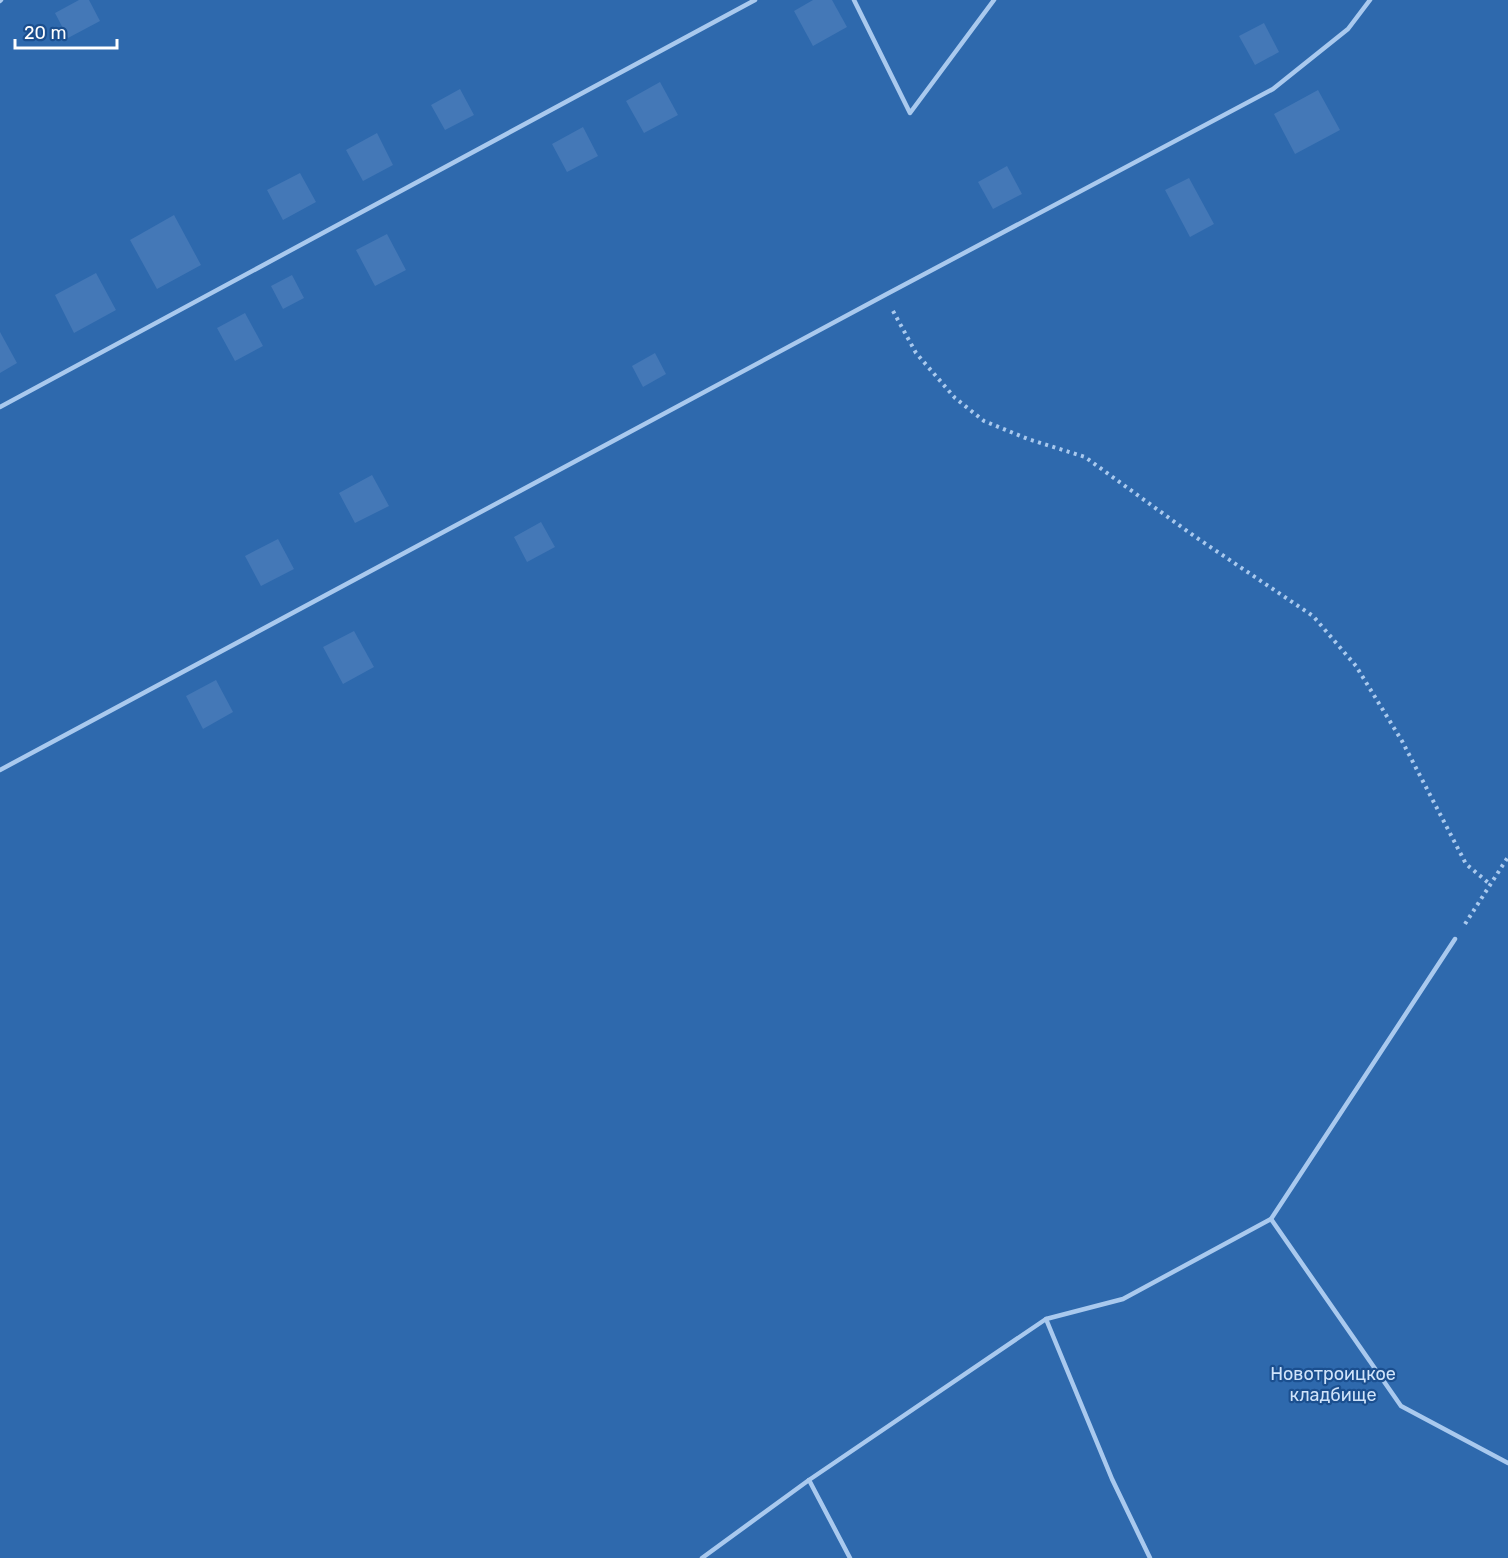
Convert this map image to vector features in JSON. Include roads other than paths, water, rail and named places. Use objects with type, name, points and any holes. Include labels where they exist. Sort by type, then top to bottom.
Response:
[{"type":"lane","points":[[0,407],[754,0]]},
{"type":"lane","points":[[854,0],[909,113],[994,0]]},
{"type":"lane","points":[[0,770],[1273,89],[1348,29],[1370,0]]},
{"type":"lane","points":[[702,1558],[809,1480],[1046,1319],[1123,1299],[1271,1219],[1455,939]]},
{"type":"lane","points":[[1271,1219],[1401,1406],[1508,1463]]},
{"type":"lane","points":[[1046,1319],[1112,1479],[1150,1558]]},
{"type":"lane","points":[[809,1480],[850,1558]]},
{"type":"park label","name":"Новотроицкое кладбище","points":[[1333,1384]]}]
